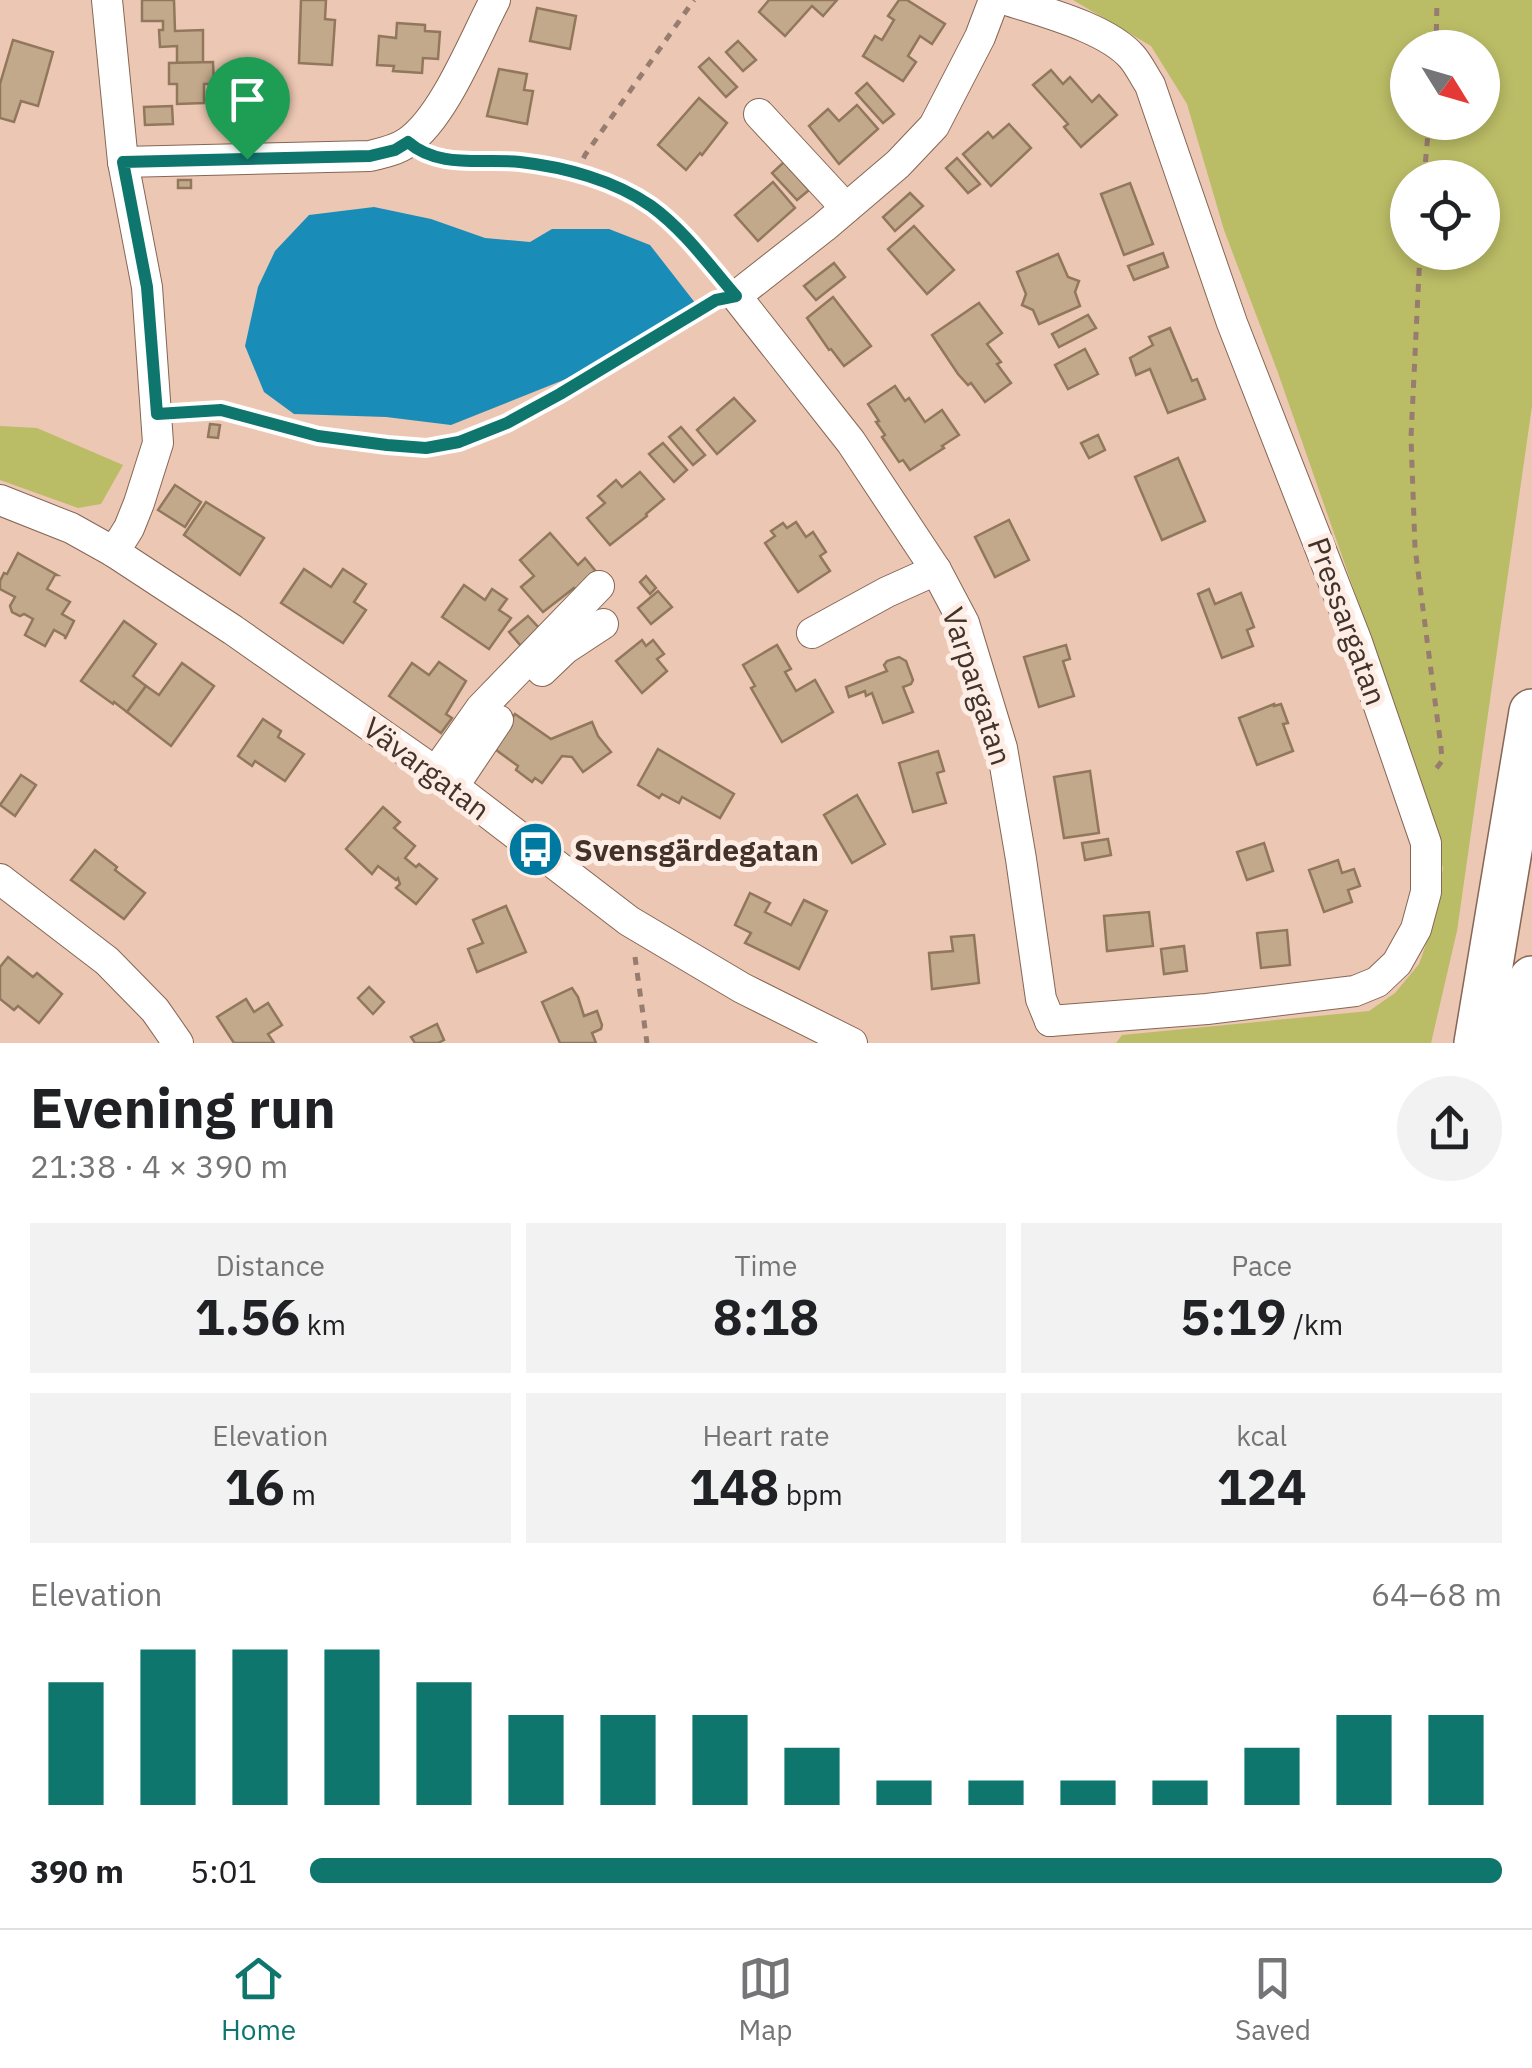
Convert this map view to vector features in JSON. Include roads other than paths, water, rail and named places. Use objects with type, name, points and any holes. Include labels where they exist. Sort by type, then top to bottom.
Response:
[{"type":"highway","points":[[1476,1043],[1532,712]]},
{"type":"highway","points":[[1521,1043],[1532,979]]},
{"type":"street","points":[[107,0],[123,162],[147,287],[158,442],[139,503],[114,552]]},
{"type":"street","points":[[123,162],[370,156],[395,150],[434,118],[495,0]]},
{"type":"street","points":[[759,114],[846,208],[898,164],[934,126],[980,37],[994,0]]},
{"type":"street","name":"Pressargatan","points":[[1007,0],[1074,22],[1108,40],[1131,56],[1150,85],[1232,323],[1357,642],[1426,843],[1426,892],[1416,929],[1397,963],[1377,982],[1354,992],[1045,1032]]},
{"type":"street","name":"Varpargatan","points":[[846,208],[736,296],[852,442],[936,570],[964,623],[1002,748],[1022,859],[1045,1032]]},
{"type":"street","name":"Vävargatan","points":[[0,500],[72,528],[114,552],[444,780],[640,928],[742,988],[848,1042]]},
{"type":"street","points":[[812,633],[936,570]]},
{"type":"street","points":[[444,780],[480,708],[599,586]]},
{"type":"street","points":[[444,780],[519,693],[565,649],[602,624]]},
{"type":"street","points":[[0,880],[106,961],[155,1010],[178,1043]]},
{"type":"water","points":[[374,207],[431,219],[485,238],[530,242],[552,229],[609,229],[650,245],[696,304],[566,379],[451,425],[386,417],[294,414],[264,392],[245,346],[258,287],[275,251],[309,215]]},
{"type":"place","name":"Svensgärdegatan","points":[[535,849]]}]
